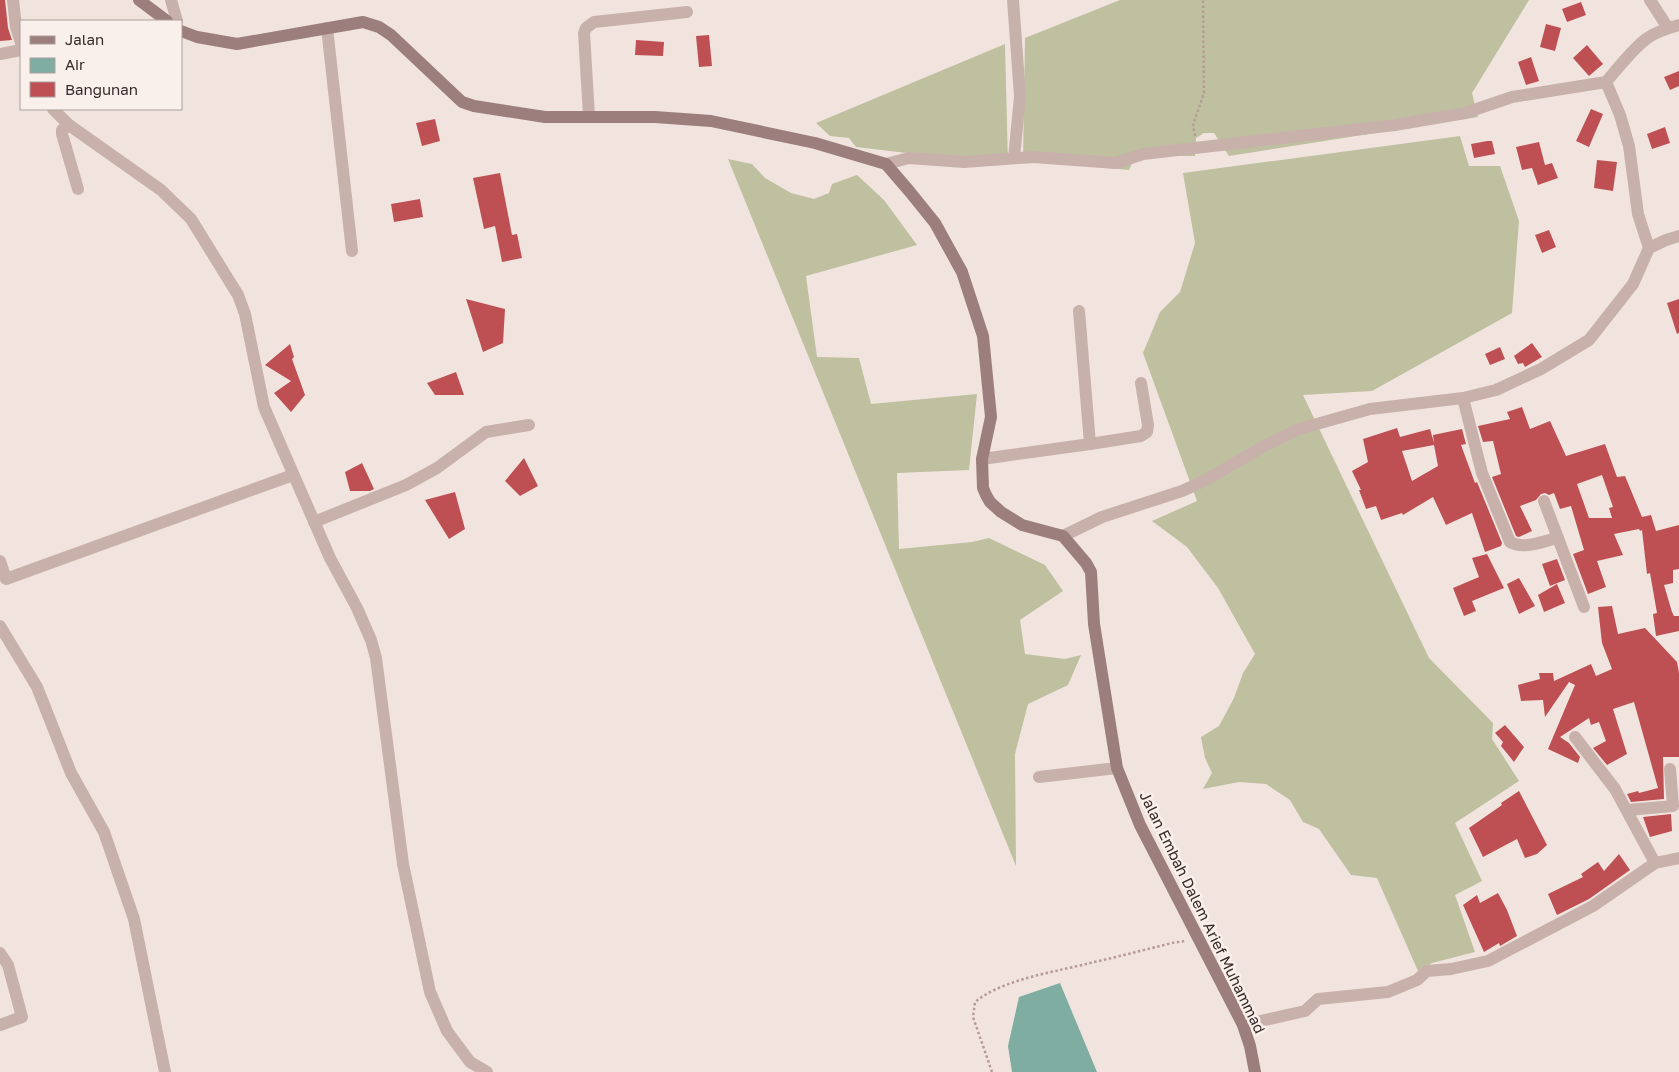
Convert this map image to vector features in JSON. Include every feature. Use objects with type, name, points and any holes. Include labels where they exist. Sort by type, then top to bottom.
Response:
[{"type":"street","points":[[13,0],[16,27],[20,40]]},
{"type":"street","points":[[139,0],[166,20]]},
{"type":"street","points":[[171,0],[177,20]]},
{"type":"street","points":[[1013,0],[1020,96],[1014,158]]},
{"type":"street","points":[[182,31],[197,37],[237,44],[363,22],[379,27],[391,35],[466,104],[545,117],[655,117],[711,121],[815,143],[886,164],[909,158],[964,162],[1033,157],[1116,163],[1143,154],[1404,123],[1465,113],[1512,96],[1606,82],[1619,66],[1647,39],[1673,26],[1650,0]]},
{"type":"street","points":[[589,116],[584,34],[586,28],[594,22],[687,12]]},
{"type":"street","points":[[327,28],[352,252]]},
{"type":"street","points":[[0,54],[20,50]]},
{"type":"street","points":[[1606,82],[1620,115],[1629,146],[1638,214],[1649,248]]},
{"type":"street","points":[[54,110],[69,125],[161,190],[190,219],[238,295],[245,314],[264,407],[330,558],[357,608],[374,649],[403,864],[430,992],[447,1032],[470,1062],[487,1072]]},
{"type":"street","points":[[69,125],[62,130],[62,134],[78,189]]},
{"type":"street","points":[[886,164],[935,223],[962,272],[983,336],[991,417],[982,460],[983,488],[990,502],[1000,512],[1022,525],[1062,536],[1102,517],[1182,491],[1299,429],[1370,409],[1463,398],[1496,390],[1541,369],[1589,340],[1633,284],[1649,248],[1679,236]]},
{"type":"street","points":[[1079,311],[1090,444]]},
{"type":"street","points":[[982,460],[1141,436],[1147,432],[1148,425],[1141,383]]},
{"type":"street","points":[[1463,398],[1482,473],[1510,542],[1516,546],[1558,538]]},
{"type":"street","points":[[314,522],[406,485],[437,468],[486,432],[529,425]]},
{"type":"street","points":[[0,561],[6,579],[294,475]]},
{"type":"street","points":[[1544,501],[1584,607]]},
{"type":"street","name":"Jalan Embah Dalem Arief Muhammad","points":[[1062,536],[1086,563],[1091,572],[1094,624],[1117,768],[1140,825],[1243,1025],[1250,1046],[1255,1072]]},
{"type":"street","points":[[0,626],[38,687],[71,773],[104,832],[134,919],[165,1072]]},
{"type":"street","points":[[1575,737],[1615,789],[1655,863]]},
{"type":"street","points":[[1039,777],[1117,768]]},
{"type":"street","points":[[1628,810],[1673,806],[1670,768]]},
{"type":"street","points":[[1243,1025],[1305,1011],[1318,999],[1388,992],[1417,980],[1427,971],[1451,969],[1488,961],[1593,906],[1655,863],[1679,858]]},
{"type":"street","points":[[0,954],[8,965],[22,1017],[0,1025]]},
{"type":"path","points":[[1197,147],[1193,124],[1204,93],[1203,0]]},
{"type":"path","points":[[992,1072],[973,1018],[975,1002],[986,993],[1056,970],[1172,943],[1199,939]]},
{"type":"green space","points":[[1120,0],[1529,0],[1472,93],[1478,117],[1229,156],[1214,133],[1204,133],[1196,138],[1195,156],[1135,156],[1129,170],[1023,160],[1025,38]]},
{"type":"green space","points":[[1005,44],[1008,165],[856,147],[849,138],[830,136],[816,123]]},
{"type":"green space","points":[[1460,136],[1469,166],[1500,166],[1519,221],[1512,313],[1372,391],[1303,395],[1429,658],[1493,723],[1492,739],[1519,781],[1455,823],[1482,881],[1455,895],[1475,952],[1432,963],[1418,971],[1377,878],[1351,875],[1319,829],[1303,822],[1290,800],[1266,784],[1239,782],[1203,789],[1212,773],[1205,758],[1201,737],[1219,726],[1234,698],[1243,673],[1255,654],[1218,588],[1187,547],[1152,521],[1197,501],[1143,353],[1160,312],[1180,292],[1195,243],[1183,173]]},
{"type":"green space","points":[[728,159],[752,164],[765,178],[791,193],[814,199],[829,193],[832,184],[857,175],[884,200],[917,245],[806,276],[817,357],[859,358],[871,404],[977,394],[969,470],[897,473],[899,549],[972,542],[989,538],[1045,565],[1063,591],[1020,620],[1025,654],[1065,659],[1081,655],[1068,685],[1028,704],[1015,754],[1016,866]]},
{"type":"water","points":[[1060,983],[1097,1072],[1012,1072],[1008,1046],[1019,997]]},
{"type":"building","points":[[0,0],[5,0],[8,28],[12,40],[0,41]]},
{"type":"building","points":[[1581,2],[1586,15],[1567,22],[1562,9]]},
{"type":"building","points":[[1546,24],[1561,28],[1555,51],[1540,47]]},
{"type":"building","points":[[709,35],[712,66],[699,67],[696,36]]},
{"type":"building","points":[[636,40],[664,42],[663,56],[635,55]]},
{"type":"building","points":[[1587,45],[1603,64],[1589,76],[1573,58]]},
{"type":"building","points":[[1531,57],[1539,81],[1526,85],[1518,62]]},
{"type":"building","points":[[1679,71],[1679,86],[1670,90],[1664,77]]},
{"type":"building","points":[[1591,109],[1603,114],[1589,147],[1576,141]]},
{"type":"building","points":[[435,119],[440,141],[422,146],[416,123]]},
{"type":"building","points":[[1665,127],[1670,143],[1652,149],[1647,134]]},
{"type":"building","points":[[1492,141],[1495,154],[1474,158],[1471,144]]},
{"type":"building","points":[[1539,142],[1545,165],[1552,163],[1558,178],[1538,185],[1532,168],[1522,170],[1516,147]]},
{"type":"building","points":[[1597,160],[1617,162],[1613,191],[1594,188]]},
{"type":"building","points":[[500,173],[512,235],[517,234],[522,258],[502,262],[495,226],[484,229],[473,178]]},
{"type":"building","points":[[420,199],[423,217],[394,222],[391,204]]},
{"type":"building","points":[[1549,230],[1556,247],[1542,253],[1535,235]]},
{"type":"building","points":[[466,299],[505,309],[503,343],[483,352]]},
{"type":"building","points":[[1679,299],[1679,333],[1677,334],[1667,303]]},
{"type":"building","points":[[1532,343],[1542,357],[1525,367],[1523,363],[1518,364],[1514,356]]},
{"type":"building","points":[[290,344],[294,357],[292,359],[305,395],[291,412],[274,393],[291,381],[265,365]]},
{"type":"building","points":[[1500,347],[1505,359],[1490,365],[1485,354]]},
{"type":"building","points":[[456,372],[464,395],[435,395],[427,383]]},
{"type":"building","points":[[1522,407],[1530,429],[1550,421],[1566,456],[1605,444],[1617,477],[1625,476],[1642,517],[1651,515],[1656,531],[1679,525],[1679,569],[1673,570],[1673,583],[1664,585],[1672,612],[1674,616],[1679,616],[1679,631],[1656,636],[1653,614],[1657,613],[1650,573],[1647,574],[1642,530],[1614,534],[1623,555],[1597,561],[1606,587],[1588,594],[1573,554],[1584,550],[1571,506],[1560,509],[1554,493],[1549,495],[1541,494],[1536,500],[1520,506],[1532,531],[1519,537],[1516,536],[1492,477],[1501,474],[1493,441],[1483,442],[1478,426],[1510,419],[1507,412]],"holes":[[[1602,475],[1613,507],[1609,508],[1612,518],[1589,518],[1577,484]]]},
{"type":"building","points":[[1397,428],[1400,437],[1430,429],[1434,443],[1433,435],[1462,429],[1466,444],[1461,445],[1475,483],[1477,482],[1502,543],[1501,546],[1485,552],[1472,513],[1446,525],[1433,497],[1403,515],[1402,513],[1381,520],[1376,506],[1366,509],[1359,490],[1361,490],[1352,471],[1368,462],[1363,439]],"holes":[[[1434,445],[1438,466],[1412,481],[1402,451]]]},
{"type":"building","points":[[524,458],[538,486],[520,496],[505,481]]},
{"type":"building","points":[[362,463],[374,489],[370,491],[350,491],[345,472]]},
{"type":"building","points":[[455,492],[465,529],[449,539],[425,500]]},
{"type":"building","points":[[1487,554],[1504,588],[1472,601],[1476,611],[1464,616],[1453,588],[1479,577],[1472,558]]},
{"type":"building","points":[[1557,559],[1565,580],[1550,586],[1542,564]]},
{"type":"building","points":[[1519,578],[1535,606],[1519,614],[1507,584]]},
{"type":"building","points":[[1557,584],[1565,603],[1544,612],[1538,595]]},
{"type":"building","points":[[1612,606],[1618,634],[1645,628],[1677,662],[1679,673],[1679,757],[1663,757],[1664,799],[1631,802],[1627,794],[1658,788],[1634,702],[1613,709],[1627,754],[1607,765],[1593,748],[1606,741],[1599,722],[1591,725],[1589,718],[1560,737],[1569,743],[1580,757],[1578,763],[1548,749],[1575,685],[1569,682],[1545,717],[1543,700],[1521,701],[1518,685],[1540,679],[1539,673],[1553,673],[1554,681],[1591,664],[1596,676],[1612,669],[1602,643],[1598,607]]},
{"type":"building","points":[[1505,725],[1524,747],[1514,762],[1501,746],[1503,742],[1495,733]]},
{"type":"building","points":[[1519,791],[1547,845],[1537,854],[1525,858],[1517,839],[1483,857],[1469,828]]},
{"type":"building","points":[[1671,814],[1672,831],[1650,837],[1643,817]]},
{"type":"building","points":[[1619,854],[1630,870],[1589,899],[1557,915],[1548,894],[1583,877],[1581,874],[1598,862],[1604,871]]},
{"type":"building","points":[[1498,893],[1517,936],[1500,946],[1499,943],[1484,952],[1463,905],[1477,895],[1480,903]]}]
